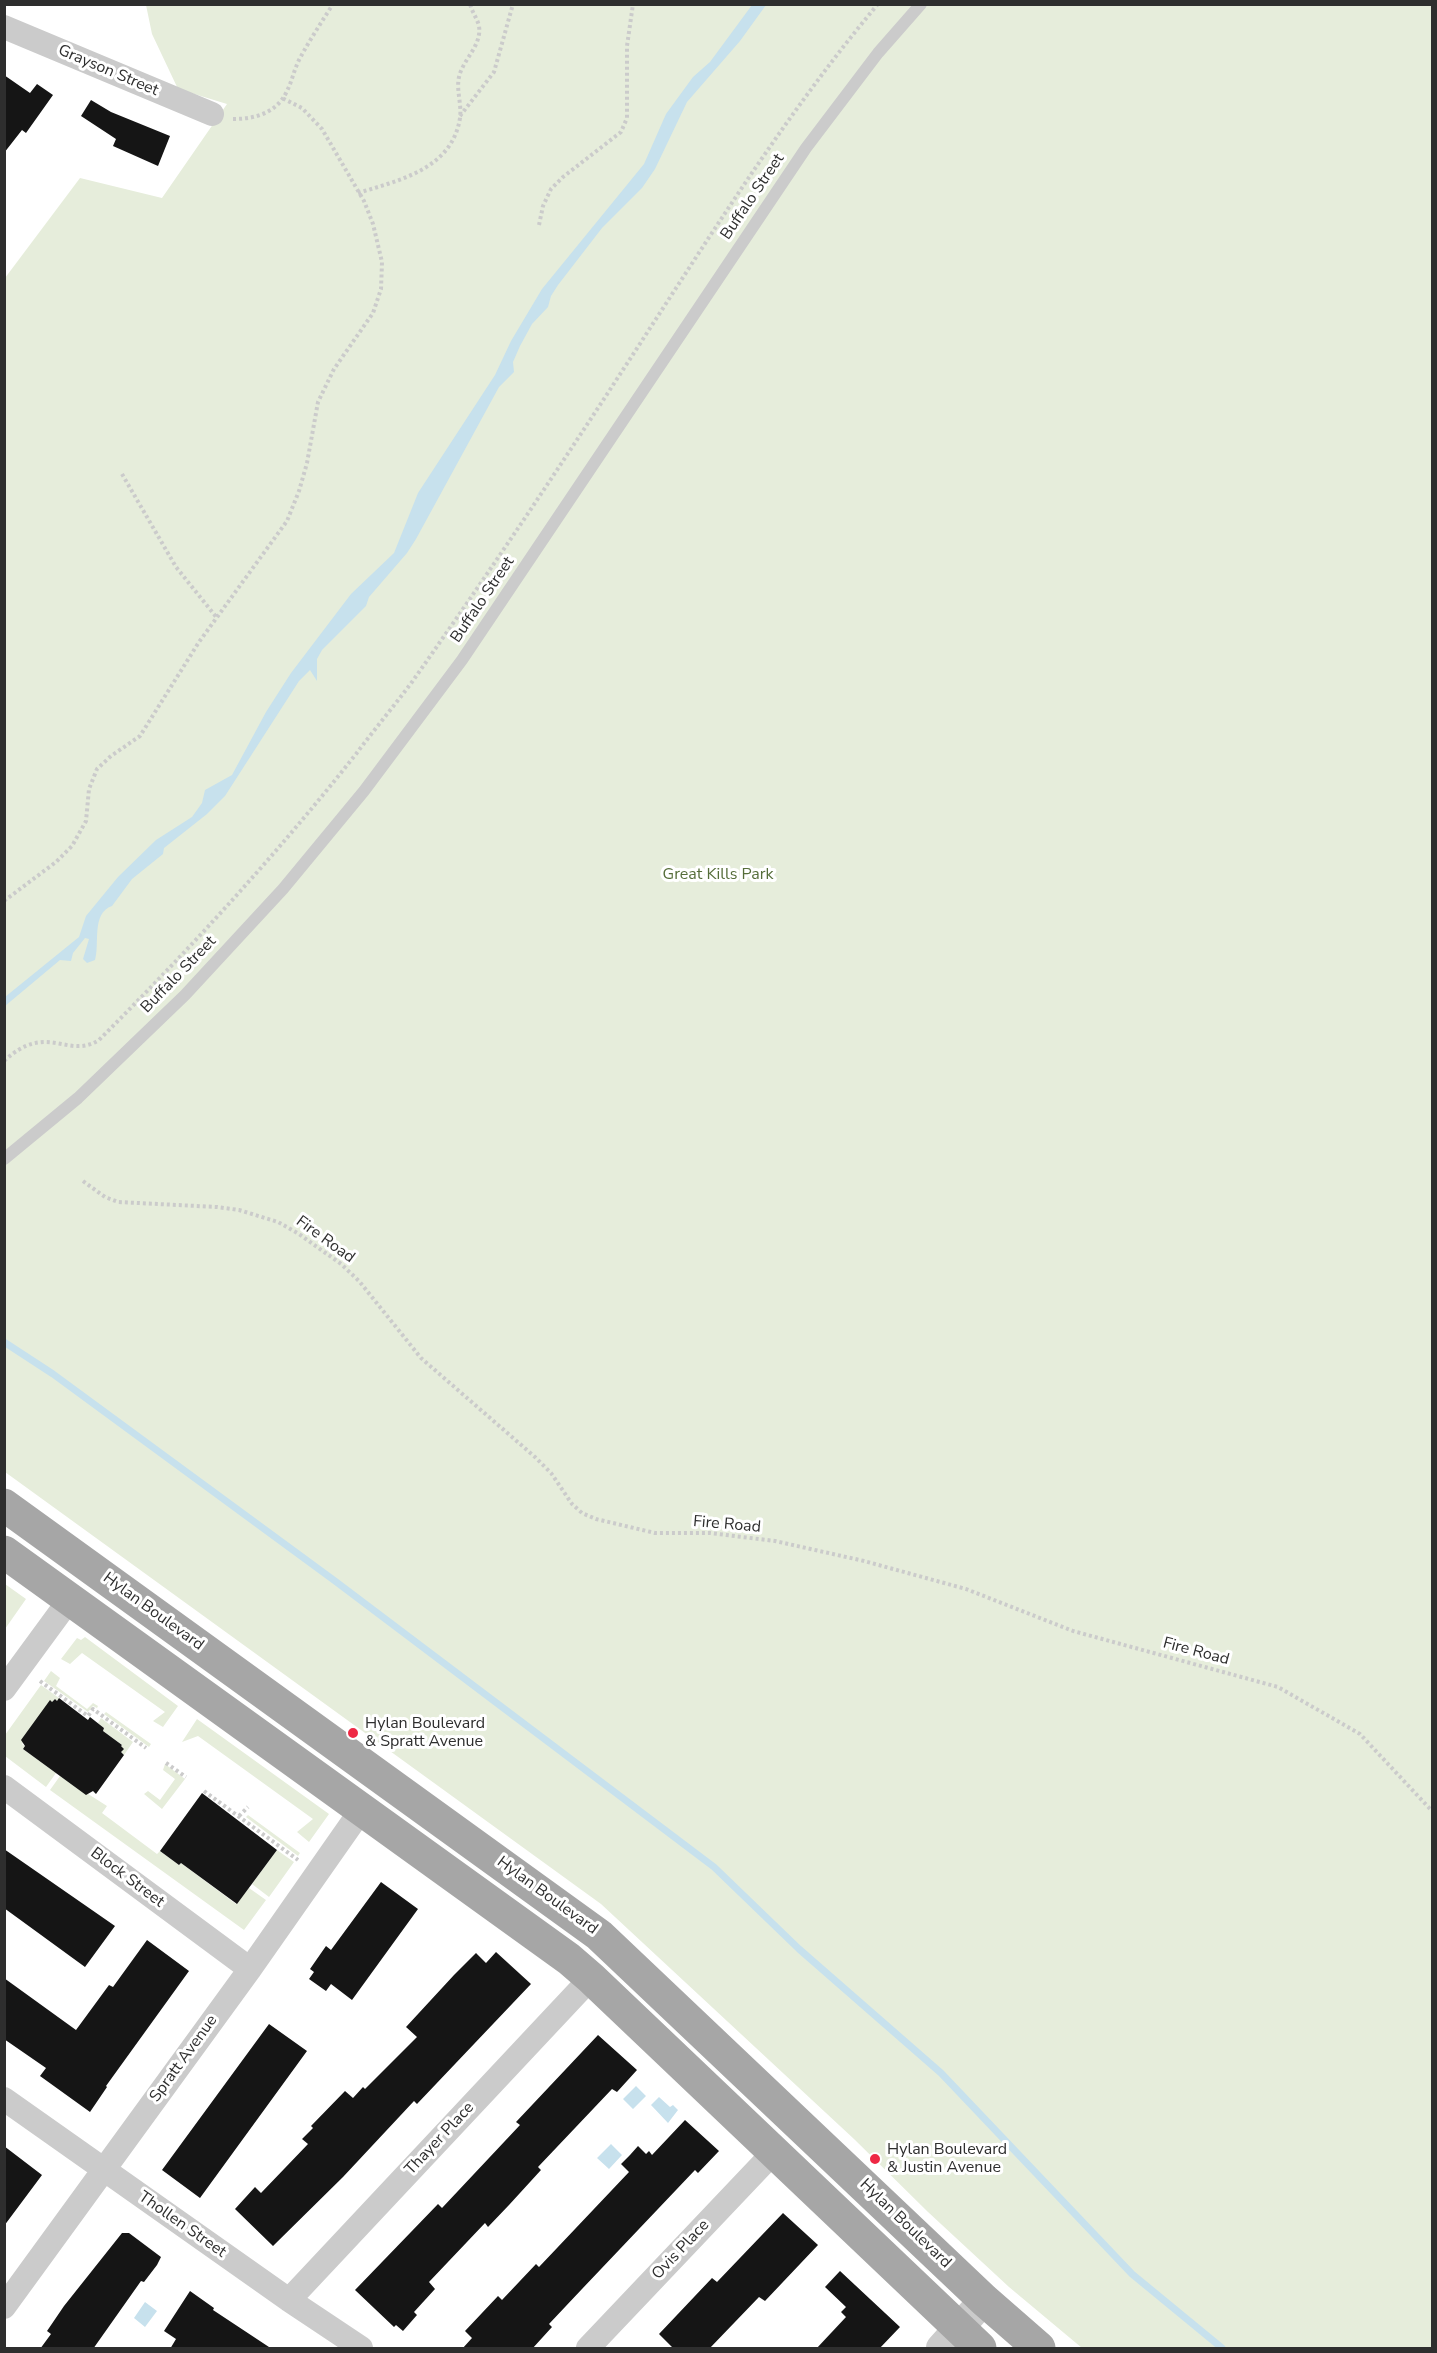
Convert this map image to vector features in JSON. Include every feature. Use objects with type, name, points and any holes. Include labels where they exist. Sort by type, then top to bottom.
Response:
[{"type":"main road","name":"Hylan Boulevard","points":[[4,1505],[599,1935],[984,2300],[1039,2349]]},
{"type":"main road","points":[[4,1552],[545,1940],[591,1978],[774,2152],[960,2342]]},
{"type":"street","name":"Grayson Street","points":[[4,27],[212,114]]},
{"type":"street","points":[[4,1689],[70,1599]]},
{"type":"street","name":"Block Street","points":[[4,1787],[250,1969]]},
{"type":"street","name":"Spratt Avenue","points":[[4,2307],[250,1969],[362,1809]]},
{"type":"street","name":"Thayer Place","points":[[289,2300],[591,1978]]},
{"type":"street","name":"Thollen Street","points":[[4,2100],[361,2349]]},
{"type":"street","name":"Ovis Place","points":[[588,2349],[774,2152]]},
{"type":"street","points":[[960,2342],[984,2300]]},
{"type":"lane","name":"Buffalo Street","points":[[4,1159],[78,1098],[184,995],[283,889],[364,791],[462,660],[806,148],[878,53],[921,4]]},
{"type":"path","points":[[212,114],[230,119],[245,119],[264,115],[275,107],[286,93],[297,63],[333,4]]},
{"type":"path","points":[[358,193],[399,181],[426,168],[447,151],[455,138],[460,117],[459,75],[474,48],[479,28],[470,4]]},
{"type":"path","points":[[460,117],[494,72],[513,4]]},
{"type":"path","points":[[539,225],[543,206],[551,189],[621,132],[627,118],[627,46],[633,4]]},
{"type":"path","points":[[4,1061],[15,1051],[31,1042],[50,1040],[80,1047],[91,1045],[99,1040],[232,902],[322,796],[410,684],[545,486],[782,129],[838,52],[878,4]]},
{"type":"path","points":[[4,901],[56,862],[72,846],[86,821],[89,789],[97,769],[140,736],[173,680],[287,521],[307,463],[318,402],[334,369],[373,313],[381,289],[381,262],[373,224],[322,129],[302,108],[282,98]]},
{"type":"path","points":[[122,474],[176,567],[217,618]]},
{"type":"path","name":"Fire Road","points":[[83,1181],[105,1197],[118,1202],[217,1206],[278,1222],[299,1234],[341,1264],[359,1281],[421,1358],[535,1457],[551,1473],[572,1504],[582,1513],[655,1533],[710,1533],[764,1540],[864,1561],[966,1589],[1073,1631],[1278,1687],[1360,1734],[1432,1811]]},
{"type":"path","points":[[40,1681],[88,1716],[93,1709],[146,1748]]},
{"type":"path","points":[[166,1763],[186,1777]]},
{"type":"path","points":[[204,1791],[299,1861]]},
{"type":"path","points":[[239,1816],[248,1807]]},
{"type":"green space","name":"Great Kills Park","points":[[146,5],[1432,5],[1432,2348],[1082,2348],[1009,2287],[854,2139],[601,1904],[5,1472],[5,278],[80,178],[162,198],[227,104],[178,89],[152,34]]},
{"type":"green space","points":[[5,1584],[26,1599],[5,1629]]},
{"type":"green space","points":[[85,1637],[178,1706],[163,1727],[153,1721],[165,1712],[82,1653],[70,1664],[61,1659],[77,1638],[81,1640]]},
{"type":"green space","points":[[51,1671],[60,1678],[56,1686],[87,1709],[93,1703],[98,1706],[97,1708],[93,1706],[88,1712],[44,1681]]},
{"type":"green space","points":[[41,1685],[59,1698],[57,1701],[55,1699],[50,1701],[22,1744],[25,1746],[23,1749],[56,1773],[46,1787],[5,1756],[5,1735]]},
{"type":"green space","points":[[106,1712],[151,1744],[149,1747],[104,1714]]},
{"type":"green space","points":[[101,1718],[133,1742],[124,1755],[121,1752],[122,1745],[103,1731],[104,1728],[98,1723]]},
{"type":"green space","points":[[197,1719],[329,1814],[309,1842],[297,1832],[313,1819],[198,1736],[182,1742]]},
{"type":"green space","points":[[165,1764],[185,1779],[162,1809],[144,1794],[148,1791],[160,1800],[175,1779],[163,1770]]},
{"type":"green space","points":[[60,1776],[107,1806],[102,1813],[157,1854],[160,1851],[179,1865],[181,1863],[236,1904],[249,1888],[266,1900],[244,1930],[50,1790]]},
{"type":"green space","points":[[248,1815],[300,1853],[298,1856],[246,1817]]},
{"type":"green space","points":[[277,1850],[294,1862],[269,1897],[252,1884]]},
{"type":"water","points":[[752,5],[766,5],[740,41],[687,102],[655,169],[642,188],[602,228],[558,285],[551,296],[548,307],[532,324],[513,362],[514,372],[499,387],[407,553],[369,597],[366,606],[322,650],[317,659],[317,681],[310,670],[299,681],[225,796],[207,814],[164,848],[163,854],[132,879],[112,906],[101,915],[95,960],[87,963],[83,959],[89,939],[85,938],[73,953],[71,961],[60,960],[5,1006],[5,997],[79,937],[86,916],[118,877],[156,840],[192,817],[202,803],[205,790],[232,775],[266,712],[291,673],[351,594],[394,553],[418,493],[495,375],[511,341],[542,289],[644,164],[666,114],[693,77],[710,62]]},
{"type":"water","points":[[636,2086],[646,2096],[633,2109],[623,2099]]},
{"type":"water","points":[[659,2097],[670,2107],[673,2105],[678,2110],[668,2123],[651,2105]]},
{"type":"water","points":[[611,2144],[622,2155],[609,2169],[597,2158]]},
{"type":"water","points":[[145,2302],[157,2311],[145,2327],[134,2318]]},
{"type":"building","points":[[4,75],[30,93],[37,84],[53,95],[26,133],[22,130],[4,153]]},
{"type":"building","points":[[91,100],[111,112],[170,136],[158,166],[113,146],[116,139],[81,116]]},
{"type":"building","points":[[59,1698],[88,1720],[90,1717],[124,1749],[121,1752],[124,1755],[96,1794],[93,1791],[86,1795],[23,1749],[25,1746],[21,1740],[50,1700],[57,1701]]},
{"type":"building","points":[[202,1793],[277,1850],[237,1904],[181,1863],[179,1865],[160,1851]]},
{"type":"building","points":[[4,1849],[115,1926],[85,1967],[4,1908]]},
{"type":"building","points":[[381,1882],[418,1909],[352,2000],[331,1984],[326,1991],[309,1979],[314,1972],[310,1969],[326,1946],[331,1950]]},
{"type":"building","points":[[147,1940],[189,1971],[106,2086],[90,2112],[40,2076],[46,2068],[4,2039],[4,1978],[76,2030],[109,1985],[113,1987]]},
{"type":"building","points":[[496,1952],[531,1984],[417,2104],[414,2101],[343,2177],[273,2246],[235,2209],[255,2187],[261,2193],[308,2144],[302,2139],[313,2128],[311,2126],[345,2091],[353,2098],[363,2087],[365,2089],[417,2037],[406,2027],[476,1953],[486,1963]]},
{"type":"building","points":[[269,2024],[307,2051],[200,2198],[162,2170]]},
{"type":"building","points":[[598,2035],[637,2070],[617,2092],[612,2089],[538,2167],[541,2170],[509,2205],[488,2227],[485,2223],[429,2282],[435,2289],[414,2312],[417,2315],[403,2331],[396,2325],[394,2327],[355,2290],[438,2204],[442,2208],[520,2125],[516,2122]]},
{"type":"building","points":[[685,2120],[719,2151],[698,2173],[695,2170],[582,2289],[549,2324],[552,2327],[532,2349],[462,2349],[472,2338],[465,2331],[498,2296],[502,2300],[536,2264],[539,2267],[629,2172],[621,2164],[638,2146],[646,2154],[649,2151],[652,2155]]},
{"type":"building","points":[[4,2146],[42,2175],[4,2226]]},
{"type":"building","points":[[783,2213],[818,2245],[765,2301],[759,2297],[709,2349],[674,2349],[659,2334],[712,2278],[717,2282]]},
{"type":"building","points":[[122,2233],[129,2233],[161,2257],[157,2265],[144,2282],[141,2281],[93,2349],[40,2349],[51,2334],[47,2331],[64,2306]]},
{"type":"building","points":[[840,2271],[900,2327],[879,2349],[816,2349],[846,2317],[841,2312],[846,2307],[825,2287]]},
{"type":"building","points":[[190,2291],[214,2308],[213,2310],[272,2349],[170,2349],[176,2339],[164,2331]]},
{"type":"waterway","points":[[4,1342],[53,1374],[335,1581],[714,1867],[799,1949],[941,2073],[1132,2274],[1222,2348]]},
{"type":"place","name":"Hylan Boulevard & Spratt Avenue","points":[[353,1733]]},
{"type":"place","name":"Hylan Boulevard & Justin Avenue","points":[[875,2159]]}]
